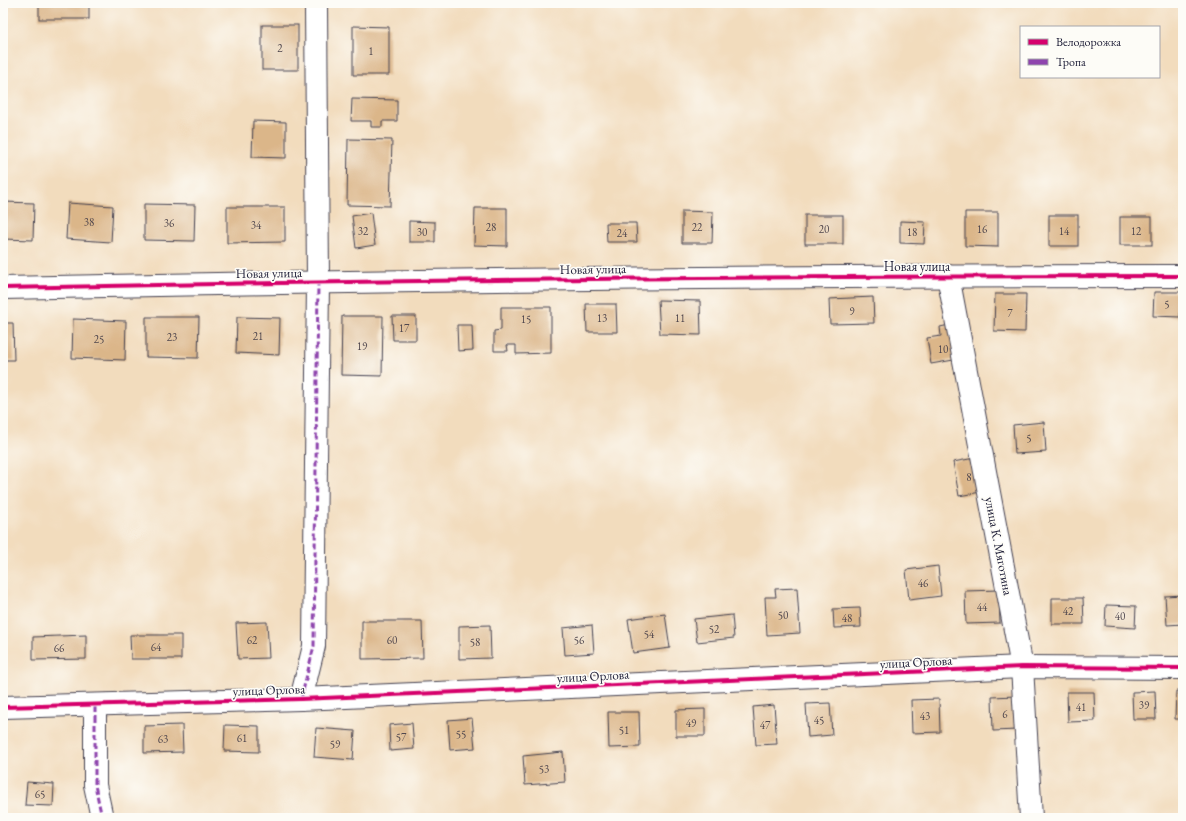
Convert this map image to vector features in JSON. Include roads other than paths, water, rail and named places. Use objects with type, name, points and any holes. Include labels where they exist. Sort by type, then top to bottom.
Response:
[{"type":"street","points":[[301,699],[314,646],[318,282],[316,3]]},
{"type":"street","name":"Новая улица","points":[[3,288],[318,282],[948,276],[1183,276]]},
{"type":"street","name":"улица К. Мяготина","points":[[948,276],[1022,667],[1031,818]]},
{"type":"street","name":"улица Орлова","points":[[3,707],[96,706],[301,699],[1022,667],[1183,668]]},
{"type":"street","points":[[96,706],[94,785],[102,818]]}]
